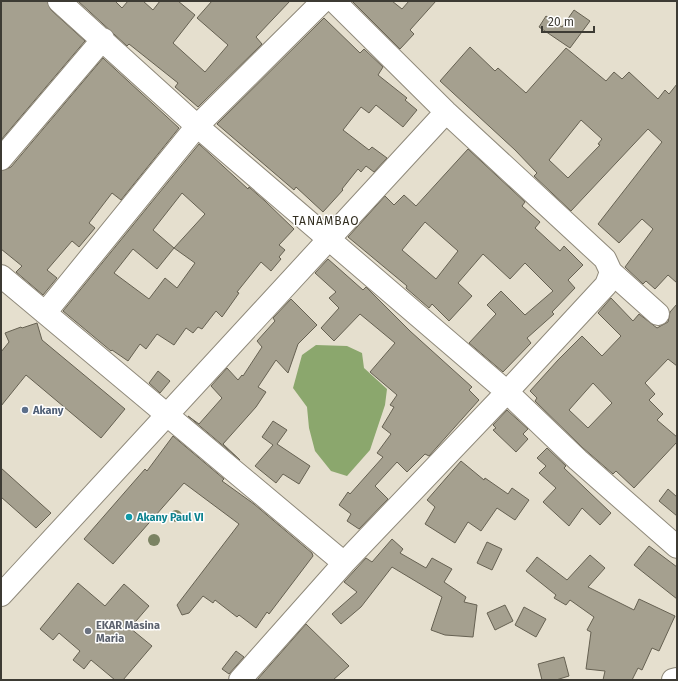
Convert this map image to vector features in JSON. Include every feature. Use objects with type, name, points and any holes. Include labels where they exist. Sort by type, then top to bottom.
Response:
[{"type":"street","points":[[59,1],[103,39],[197,126],[507,392],[578,460],[677,547]]},
{"type":"street","points":[[45,313],[197,126],[321,3],[446,112],[605,259],[611,272],[658,314]]},
{"type":"street","points":[[1,159],[103,39]]},
{"type":"street","points":[[1,595],[446,112]]},
{"type":"street","points":[[240,680],[344,563],[507,392],[606,285],[611,272]]},
{"type":"street","points":[[1,276],[166,416],[344,563]]},
{"type":"street","points":[[673,680],[677,679]]},
{"type":"green space","points":[[316,345],[347,346],[362,353],[364,368],[387,389],[385,405],[370,450],[347,476],[331,471],[315,451],[309,428],[307,407],[293,388],[302,355]]},
{"type":"building","points":[[1,1],[47,1],[51,10],[85,41],[1,140]]},
{"type":"building","points":[[78,1],[115,1],[122,8],[128,1],[143,1],[153,10],[160,1],[178,1],[195,15],[173,43],[205,72],[228,45],[197,18],[212,1],[290,1],[256,37],[262,44],[198,107],[175,87],[178,83],[129,44],[127,46]]},
{"type":"building","points":[[352,1],[392,1],[402,9],[409,1],[436,1],[410,30],[414,34],[400,49]]},
{"type":"building","points":[[574,10],[590,21],[570,48],[539,27],[546,16],[562,27]]},
{"type":"building","points":[[324,18],[360,53],[364,49],[383,67],[378,75],[407,98],[405,100],[417,110],[403,127],[376,105],[369,113],[361,107],[343,130],[369,150],[372,147],[387,158],[374,172],[366,166],[361,172],[358,169],[342,189],[343,190],[323,212],[296,187],[294,190],[217,124]]},
{"type":"building","points":[[470,47],[495,71],[498,68],[526,93],[566,48],[606,81],[614,72],[622,79],[629,72],[658,99],[665,90],[669,94],[677,84],[677,283],[668,275],[655,289],[646,281],[643,284],[625,267],[653,229],[642,219],[619,243],[598,224],[662,142],[648,129],[571,211],[534,176],[537,173],[515,150],[440,81]],"holes":[[[581,120],[602,139],[598,144],[600,145],[568,178],[549,160]]]},
{"type":"building","points":[[103,58],[179,128],[121,200],[112,193],[89,223],[95,228],[79,247],[72,241],[47,270],[57,278],[43,295],[16,272],[22,266],[1,249],[1,171],[11,167]]},
{"type":"building","points":[[199,144],[248,189],[249,187],[265,201],[294,229],[279,245],[285,250],[279,257],[281,259],[271,271],[261,262],[237,292],[239,293],[222,317],[216,311],[202,329],[198,327],[193,333],[186,328],[174,345],[157,334],[146,349],[140,344],[128,361],[112,350],[111,351],[63,311]],"holes":[[[182,193],[205,214],[174,248],[153,230]],[[174,248],[195,263],[177,288],[165,278],[149,299],[114,273],[133,249],[157,269]]]},
{"type":"building","points":[[468,149],[525,202],[522,206],[540,222],[535,228],[560,251],[564,246],[583,265],[568,280],[575,288],[552,312],[554,314],[527,338],[531,343],[503,372],[469,343],[496,314],[487,305],[501,291],[525,315],[553,291],[525,263],[510,279],[483,254],[458,283],[472,296],[449,321],[432,304],[429,308],[406,288],[407,286],[348,237],[385,196],[394,205],[404,195],[416,206]],"holes":[[[425,222],[458,251],[436,279],[402,250]]]},
{"type":"building","points":[[328,259],[363,290],[366,287],[410,331],[472,387],[469,390],[479,400],[429,456],[425,454],[407,472],[397,462],[375,486],[388,499],[359,529],[347,521],[351,514],[339,505],[348,492],[350,494],[383,457],[377,453],[391,434],[382,427],[394,407],[390,405],[397,395],[370,372],[395,343],[360,314],[334,341],[321,328],[339,308],[329,298],[336,292],[315,273]]},
{"type":"building","points":[[611,298],[633,321],[639,314],[657,328],[668,322],[670,312],[677,304],[677,366],[668,359],[645,383],[655,394],[649,400],[663,414],[657,420],[677,437],[677,442],[634,488],[616,471],[613,474],[583,448],[535,401],[537,398],[530,391],[582,336],[602,356],[621,336],[598,313]],"holes":[[[593,383],[612,403],[588,428],[569,410]]]},
{"type":"building","points":[[291,299],[317,325],[298,344],[288,373],[276,360],[258,387],[266,392],[256,407],[223,444],[240,460],[188,416],[199,424],[222,398],[211,386],[227,368],[238,380],[242,375],[243,376],[262,347],[257,341],[275,321],[273,318]]},
{"type":"building","points":[[37,323],[42,340],[125,409],[101,438],[26,375],[1,406],[1,352],[9,342],[5,333]]},
{"type":"building","points":[[158,371],[170,381],[160,393],[149,383]]},
{"type":"building","points":[[507,410],[528,429],[523,434],[528,439],[516,452],[493,430],[496,428],[493,425]]},
{"type":"building","points":[[273,421],[287,430],[277,444],[310,466],[299,484],[283,474],[276,483],[255,466],[273,445],[262,437]]},
{"type":"building","points":[[173,436],[224,479],[222,481],[254,504],[312,553],[313,556],[269,614],[267,612],[256,628],[239,615],[237,617],[215,600],[213,603],[203,596],[189,613],[182,615],[177,605],[239,524],[184,483],[113,564],[84,539],[145,469],[147,471]]},
{"type":"building","points":[[547,448],[566,466],[564,468],[611,513],[600,525],[582,508],[569,526],[543,502],[556,488],[539,473],[546,466],[537,458]]},
{"type":"building","points":[[461,461],[484,480],[485,478],[508,494],[512,488],[529,500],[515,520],[497,508],[481,531],[468,522],[455,543],[425,524],[435,507],[427,500]]},
{"type":"building","points":[[1,468],[51,513],[36,528],[1,497]]},
{"type":"building","points":[[668,489],[677,497],[677,516],[659,501]]},
{"type":"building","points":[[392,539],[403,549],[400,553],[426,568],[432,558],[452,569],[444,582],[466,597],[464,602],[477,605],[473,637],[445,635],[431,630],[442,597],[392,567],[361,607],[341,624],[332,614],[357,592],[344,582],[366,558],[372,562]]},
{"type":"building","points":[[487,542],[502,549],[492,570],[477,563]]},
{"type":"building","points":[[649,546],[677,567],[677,599],[634,565]]},
{"type":"building","points":[[590,555],[605,568],[588,587],[634,610],[639,599],[675,616],[659,651],[652,648],[642,670],[638,668],[632,680],[603,680],[605,671],[586,669],[591,632],[587,630],[594,617],[570,600],[566,605],[554,598],[556,595],[526,571],[537,557],[567,580]]},
{"type":"building","name":"EKAR Masina Maria","points":[[78,583],[105,606],[124,584],[149,606],[130,628],[152,646],[123,680],[115,680],[91,660],[84,669],[73,660],[80,651],[59,633],[53,640],[40,629]]},
{"type":"building","points":[[505,605],[513,621],[495,630],[487,613]]},
{"type":"building","points":[[524,607],[546,619],[536,637],[515,625]]},
{"type":"building","points":[[306,624],[349,666],[333,680],[257,680]]},
{"type":"building","points":[[236,651],[244,657],[229,674],[222,669]]},
{"type":"building","points":[[564,657],[569,676],[556,680],[542,680],[538,664]]},
{"type":"place","name":"Akany","points":[[25,410]]},
{"type":"place","name":"Akany Paul VI","points":[[129,517]]},
{"type":"place","name":"EKAR Masina Maria","points":[[88,631]]},
{"type":"district","name":"TANAMBAO","points":[[326,221]]}]
